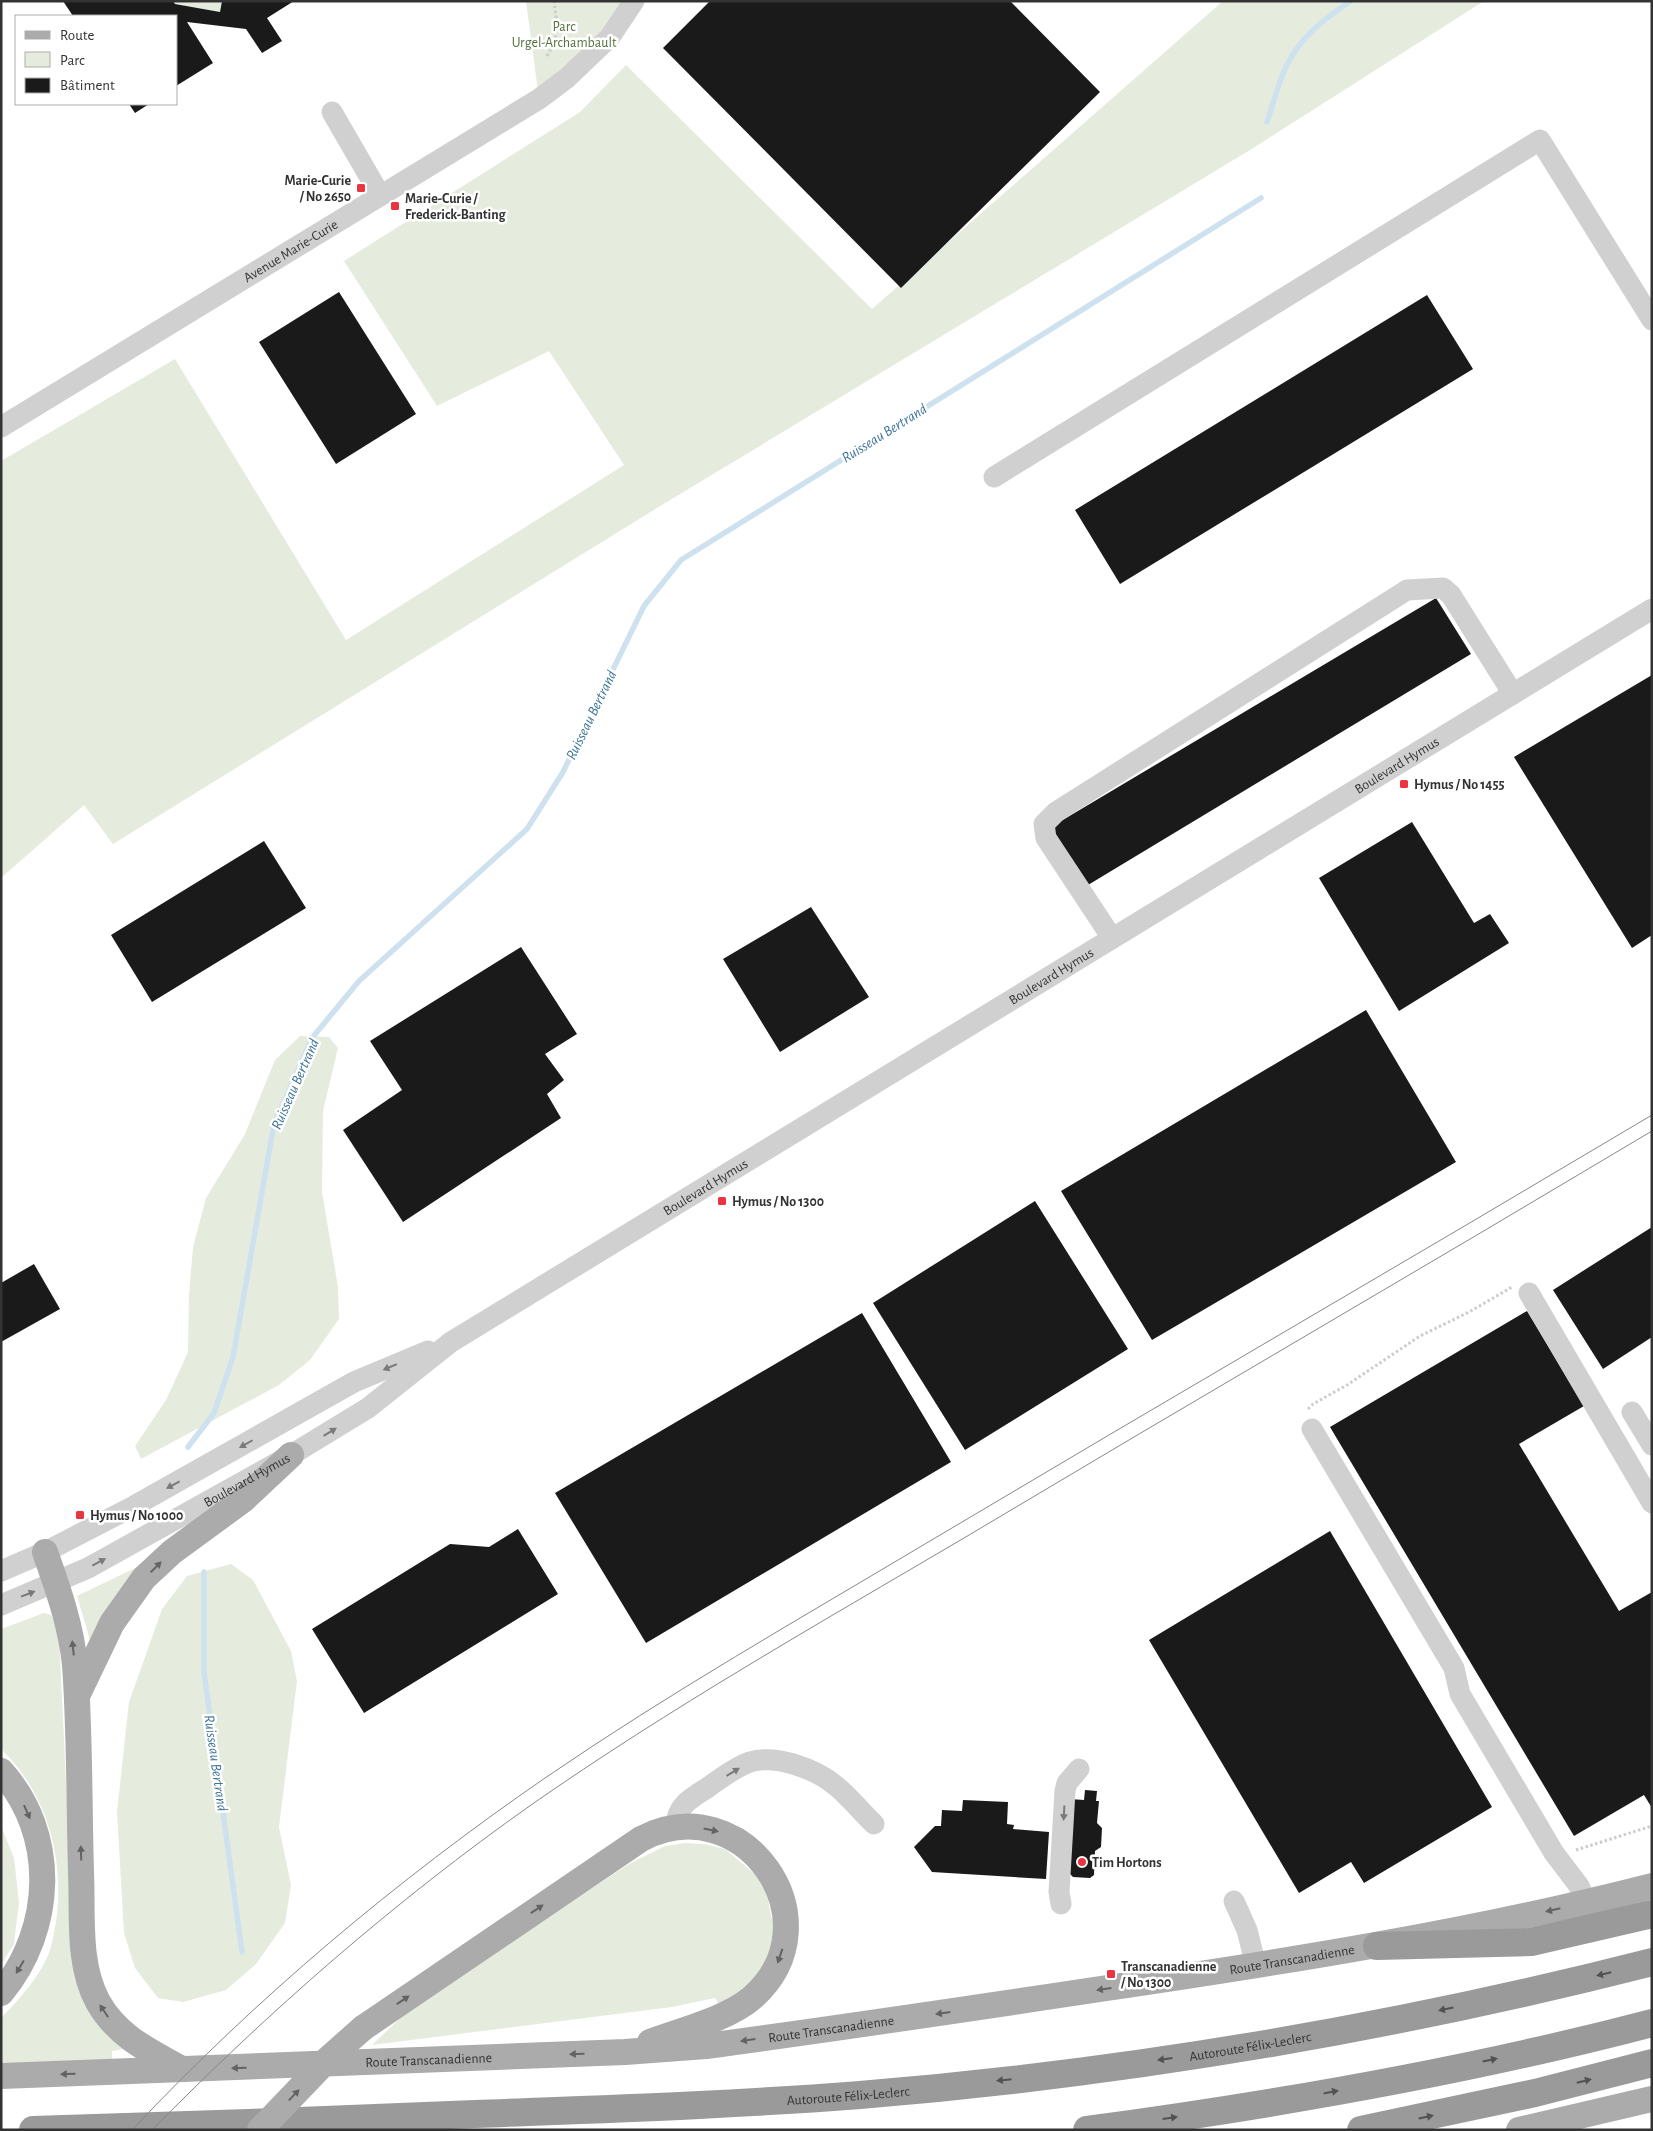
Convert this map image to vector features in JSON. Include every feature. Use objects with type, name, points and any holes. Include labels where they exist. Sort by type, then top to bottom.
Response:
[{"type":"highway","points":[[1377,1946],[1531,1942],[1652,1914]]},
{"type":"highway","name":"Autoroute Félix-Leclerc","points":[[33,2130],[612,2109],[738,2103],[924,2089],[1101,2068],[1251,2046],[1457,2006],[1652,1962]]},
{"type":"highway","points":[[1088,2130],[1214,2112],[1353,2087],[1498,2058],[1652,2023]]},
{"type":"highway","points":[[1361,2130],[1535,2093],[1652,2063]]},
{"type":"main road","points":[[77,1696],[112,1623],[144,1578],[172,1552],[243,1500],[292,1455]]},
{"type":"main road","points":[[45,1552],[71,1632],[77,1696],[83,1940],[90,1983],[97,2001],[117,2029],[138,2045],[183,2070]]},
{"type":"main road","points":[[1,1771],[18,1792],[37,1836],[42,1859],[43,1884],[40,1915],[32,1942],[17,1973],[1,1993]]},
{"type":"main road","points":[[260,2130],[345,2042],[363,2028],[630,1846],[656,1831],[676,1827],[702,1828],[723,1833],[741,1842],[757,1856],[773,1878],[781,1895],[785,1924],[784,1942],[779,1960],[760,1990],[728,2014],[625,2052]]},
{"type":"main road","name":"Route Transcanadienne","points":[[1,2076],[625,2052],[745,2041],[1256,1966],[1377,1946],[1586,1902],[1652,1886]]},
{"type":"main road","points":[[1519,2130],[1652,2099]]},
{"type":"street","name":"Avenue Marie-Curie","points":[[1,426],[553,89],[610,37],[634,1]]},
{"type":"street","points":[[332,112],[380,195]]},
{"type":"street","points":[[994,477],[1540,140],[1652,320]]},
{"type":"street","points":[[1112,938],[1046,838],[1044,824],[1056,812],[1407,590],[1443,588],[1450,594],[1512,694]]},
{"type":"street","name":"Boulevard Hymus","points":[[1,1605],[110,1556],[292,1455],[368,1408],[451,1342],[1652,609]]},
{"type":"street","points":[[1530,1293],[1652,1503]]},
{"type":"street","name":"Boulevard Hymus","points":[[1,1571],[45,1552],[212,1464],[354,1382],[451,1342]]},
{"type":"street","points":[[1632,1412],[1652,1445]]},
{"type":"street","points":[[1312,1429],[1454,1668],[1460,1694],[1554,1853],[1579,1886],[1586,1902]]},
{"type":"street","points":[[676,1827],[677,1815],[690,1799],[750,1762],[770,1760],[804,1768],[824,1778],[836,1786],[874,1824]]},
{"type":"street","points":[[1061,1904],[1059,1892],[1065,1791],[1067,1782],[1079,1769]]},
{"type":"street","points":[[1234,1902],[1247,1930],[1256,1966]]},
{"type":"path","points":[[547,56],[556,41],[558,25],[554,1]]},
{"type":"path","points":[[1312,1429],[1306,1417],[1313,1404],[1347,1385],[1420,1336],[1469,1312],[1508,1287],[1517,1286],[1530,1293]]},
{"type":"path","points":[[1566,1853],[1652,1826]]},
{"type":"green space","points":[[173,1],[222,1],[220,12],[175,4]]},
{"type":"green space","name":"Parc Urgel-Archambault","points":[[526,1],[634,1],[539,99]]},
{"type":"green space","points":[[1223,1],[1484,1],[1250,150],[657,508],[113,844],[84,805],[1,878],[1,461],[175,359],[346,640],[624,465],[549,351],[437,406],[344,261],[580,112],[626,65],[872,309]]},
{"type":"green space","points":[[300,1036],[329,1037],[338,1048],[323,1111],[322,1192],[338,1287],[339,1319],[310,1360],[279,1385],[141,1459],[135,1446],[166,1400],[188,1352],[189,1295],[193,1247],[206,1198],[245,1134],[275,1060]]},
{"type":"green space","points":[[154,1559],[92,1647],[77,1596]]},
{"type":"green space","points":[[231,1564],[253,1580],[291,1651],[297,1681],[279,1827],[291,1885],[285,1923],[256,1964],[226,1990],[183,2002],[158,1998],[135,1968],[124,1933],[117,1812],[129,1702],[162,1609],[187,1576]]},
{"type":"green space","points":[[44,1613],[51,1615],[59,1634],[74,1952],[123,2049],[112,2051],[112,2062],[1,2066],[1,2018],[42,1968],[50,1950],[56,1923],[58,1896],[53,1842],[45,1816],[34,1792],[19,1769],[1,1749],[1,1629]]},
{"type":"green space","points":[[1,1826],[14,1858],[19,1902],[14,1944],[1,1965]]},
{"type":"green space","points":[[685,1843],[704,1844],[725,1849],[756,1875],[767,1895],[775,1935],[763,1974],[721,2008],[715,1998],[672,2007],[372,2045],[412,2007],[629,1864],[665,1846]]},
{"type":"building","points":[[63,1],[173,1],[175,4],[220,12],[222,1],[294,1],[267,18],[282,41],[262,53],[246,29],[187,22],[213,63],[178,85],[178,15],[72,15]]},
{"type":"building","points":[[710,1],[1010,1],[1100,92],[901,288],[663,48]]},
{"type":"building","points":[[130,105],[147,105],[135,113]]},
{"type":"building","points":[[339,292],[416,414],[336,464],[259,342]]},
{"type":"building","points":[[1427,295],[1473,369],[1120,584],[1075,510]]},
{"type":"building","points":[[1436,598],[1471,654],[1088,885],[1051,827]]},
{"type":"building","points":[[1652,675],[1652,935],[1632,948],[1514,757]]},
{"type":"building","points":[[1412,822],[1474,923],[1490,914],[1509,943],[1399,1011],[1319,878]]},
{"type":"building","points":[[264,841],[306,908],[152,1002],[111,935]]},
{"type":"building","points":[[811,907],[869,997],[780,1052],[723,959]]},
{"type":"building","points":[[521,947],[577,1034],[545,1054],[564,1080],[547,1094],[561,1118],[403,1222],[343,1130],[402,1090],[370,1041]]},
{"type":"building","points":[[1366,1010],[1456,1162],[1152,1340],[1061,1191]]},
{"type":"building","points":[[1035,1201],[1128,1349],[965,1450],[873,1303]]},
{"type":"building","points":[[1652,1227],[1652,1337],[1603,1369],[1553,1290]]},
{"type":"building","points":[[34,1264],[60,1309],[1,1342],[1,1283]]},
{"type":"building","points":[[1527,1311],[1584,1406],[1519,1444],[1619,1611],[1652,1592],[1652,1808],[1644,1795],[1574,1836],[1330,1427]]},
{"type":"building","points":[[862,1313],[951,1462],[646,1643],[555,1493]]},
{"type":"building","points":[[518,1529],[558,1594],[364,1713],[312,1629],[450,1544],[489,1547]]},
{"type":"building","points":[[1330,1531],[1492,1807],[1364,1883],[1351,1862],[1299,1893],[1149,1640]]},
{"type":"building","points":[[1085,1790],[1097,1791],[1096,1801],[1099,1801],[1097,1823],[1102,1828],[1101,1847],[1095,1851],[1094,1875],[1090,1878],[1073,1877],[1069,1873],[1070,1799],[1084,1800]]},
{"type":"building","points":[[963,1800],[1008,1802],[1007,1824],[1014,1825],[1013,1829],[1049,1832],[1046,1879],[932,1872],[914,1847],[935,1826],[941,1826],[942,1810],[962,1811]]},
{"type":"waterway","name":"Ruisseau Bertrand","points":[[1267,122],[1278,87],[1291,57],[1305,38],[1322,22],[1351,1]]},
{"type":"waterway","name":"Ruisseau Bertrand","points":[[188,1447],[214,1413],[233,1357],[274,1124],[312,1038],[359,981],[527,829],[563,772],[644,606],[681,560],[1261,198]]},
{"type":"waterway","name":"Ruisseau Bertrand","points":[[204,1572],[204,1672],[242,1952]]},
{"type":"tram line","points":[[132,2130],[228,2034],[330,1943],[435,1857],[545,1778],[639,1716],[784,1627],[1652,1115]]},
{"type":"tram line","points":[[152,2130],[241,2043],[334,1959],[480,1842],[584,1769],[637,1734],[799,1635],[1652,1131]]},
{"type":"place","name":"Marie-Curie / No 2650","points":[[361,188]]},
{"type":"place","name":"Marie-Curie / Frederick-Banting","points":[[395,206]]},
{"type":"place","name":"Hymus / No 1455","points":[[1404,784]]},
{"type":"place","name":"Hymus / No 1300","points":[[722,1201]]},
{"type":"place","name":"Hymus / No 1000","points":[[80,1515]]},
{"type":"place","name":"Tim Hortons","points":[[1082,1862]]},
{"type":"place","name":"Transcanadienne / No 1300","points":[[1111,1974]]}]
